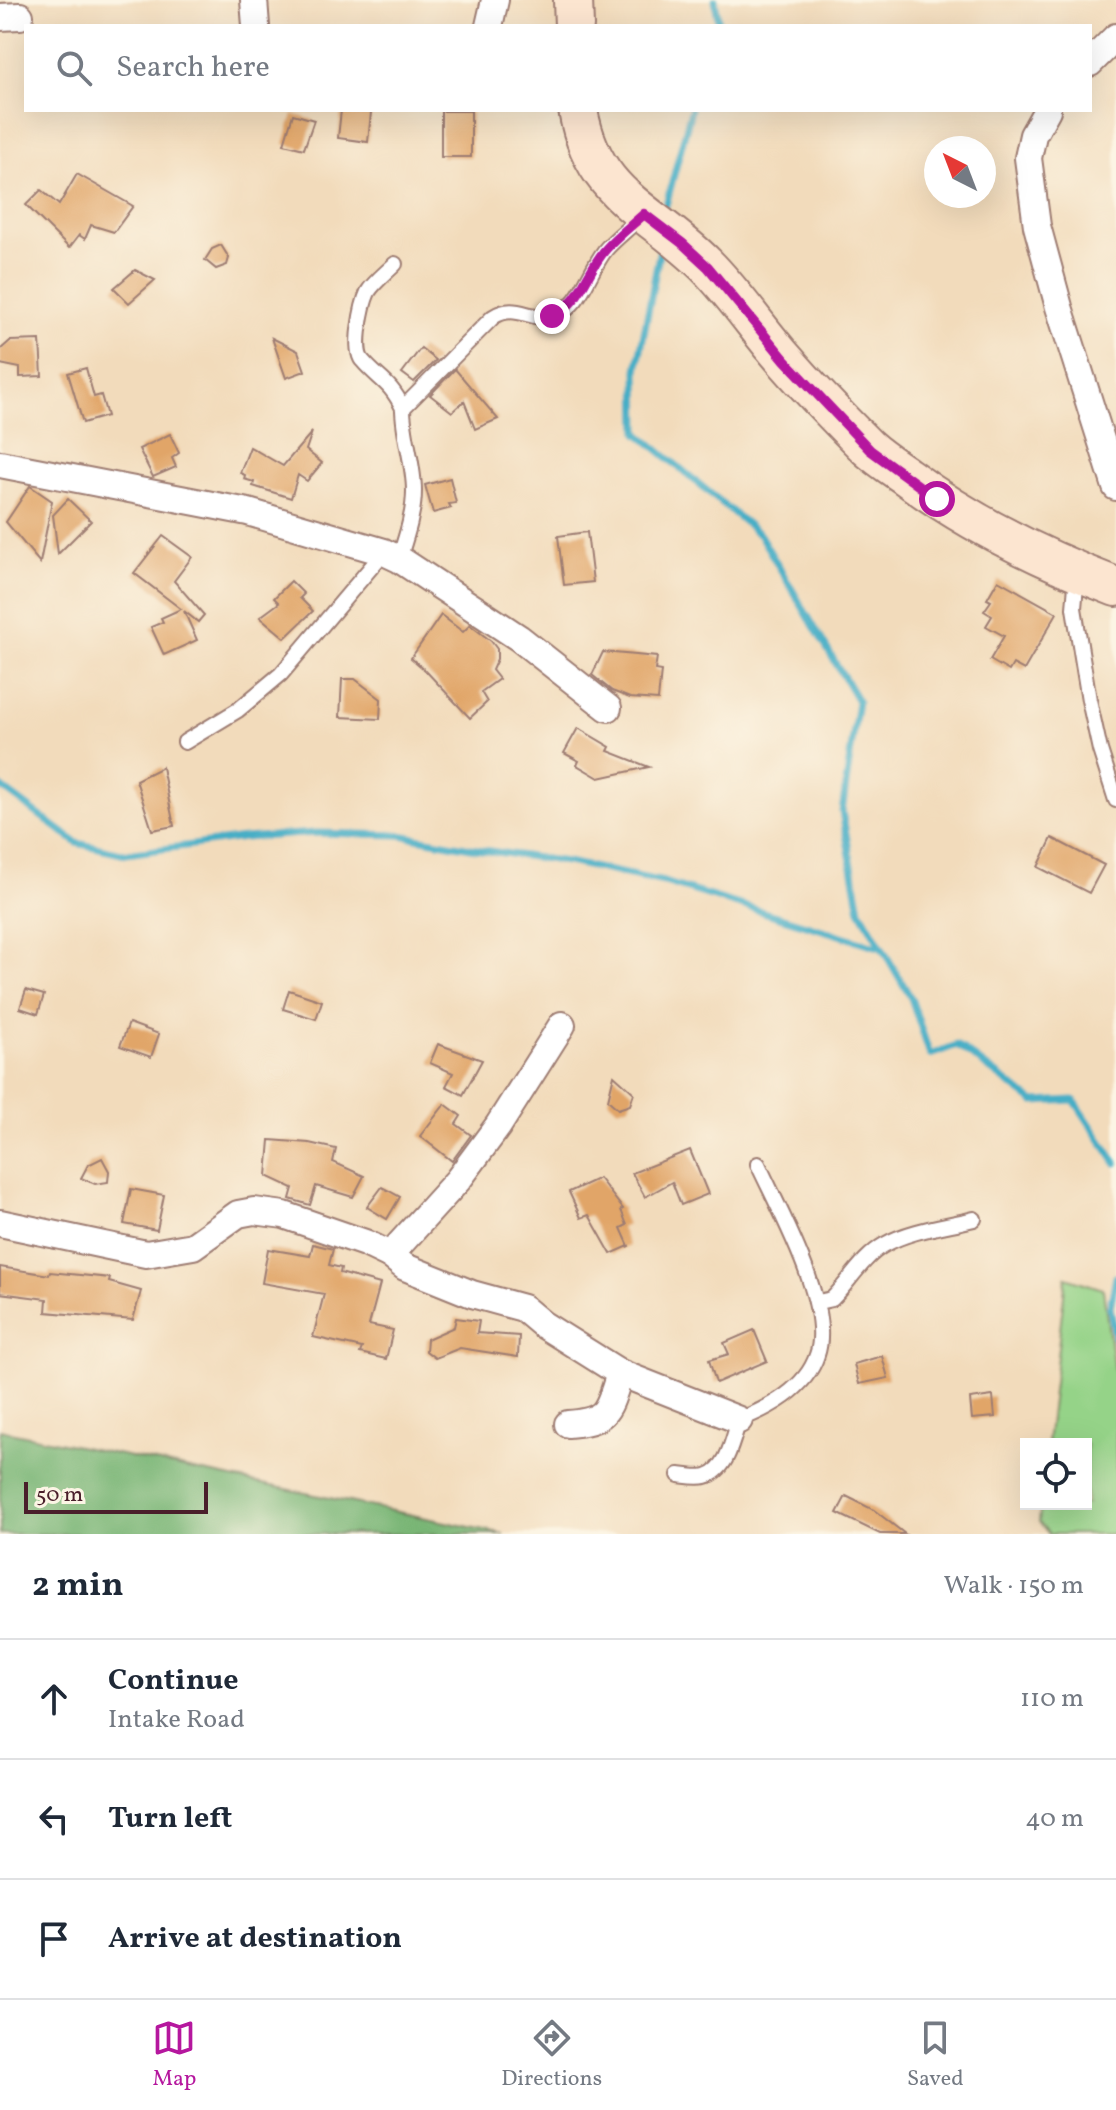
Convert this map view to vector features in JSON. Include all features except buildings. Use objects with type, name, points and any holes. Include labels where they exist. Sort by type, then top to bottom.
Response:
[{"type":"street","points":[[254,0],[256,24]]},
{"type":"street","points":[[489,24],[495,0]]},
{"type":"street","points":[[573,0],[574,24]]},
{"type":"street","points":[[1092,61],[1116,37]]},
{"type":"street","points":[[578,112],[582,131],[601,172],[624,199],[708,267],[785,360],[870,450],[937,499],[1077,572],[1116,587]]},
{"type":"street","points":[[1046,112],[1033,135],[1028,158],[1037,226],[1059,307],[1116,487]]},
{"type":"street","points":[[0,464],[248,512],[391,556],[519,638],[608,708]]},
{"type":"street","points":[[390,1255],[458,1180],[498,1126],[562,1025]]},
{"type":"street","points":[[0,1223],[146,1254],[193,1246],[231,1218],[254,1211],[284,1215],[365,1243],[390,1255],[405,1267],[472,1294],[523,1308],[542,1324],[620,1373],[739,1420]]},
{"type":"street","points":[[568,1424],[593,1422],[602,1416],[620,1373]]},
{"type":"lane","points":[[403,408],[503,310],[537,317],[564,311],[578,296],[606,249],[644,214]]},
{"type":"lane","points":[[185,742],[238,710],[281,674],[391,556],[408,532],[414,490],[403,430],[403,408],[393,388],[360,358],[357,350],[369,290],[395,264]]},
{"type":"lane","points":[[1077,572],[1074,608],[1089,700],[1100,750],[1116,800]]},
{"type":"lane","points":[[679,1475],[706,1476],[717,1469],[727,1455],[739,1420],[766,1409],[783,1397],[804,1377],[817,1355],[821,1330],[818,1302],[758,1164]]},
{"type":"lane","points":[[818,1302],[832,1299],[857,1269],[883,1245],[974,1219]]},
{"type":"green space","points":[[1066,1277],[1103,1289],[1116,1385],[1116,1534],[1049,1534],[1039,1522],[1040,1510],[1092,1510],[1092,1438],[1048,1438]]},
{"type":"green space","points":[[0,1430],[504,1534],[0,1534]]},
{"type":"waterway","points":[[715,0],[719,24]]},
{"type":"waterway","points":[[666,205],[690,112]]},
{"type":"waterway","points":[[660,249],[637,370],[638,433],[760,535],[858,701],[842,812],[860,910],[911,998],[930,1055],[957,1045],[1034,1102],[1074,1100],[1116,1163]]},
{"type":"waterway","points":[[0,786],[77,843],[126,854],[244,838],[316,833],[400,835],[567,862],[664,882],[882,948]]},
{"type":"waterway","points":[[1116,1277],[1110,1307],[1116,1342]]},
{"type":"route","points":[[552,316],[564,311],[578,296],[606,249],[644,214],[708,267],[785,360],[870,450],[937,499]]}]
